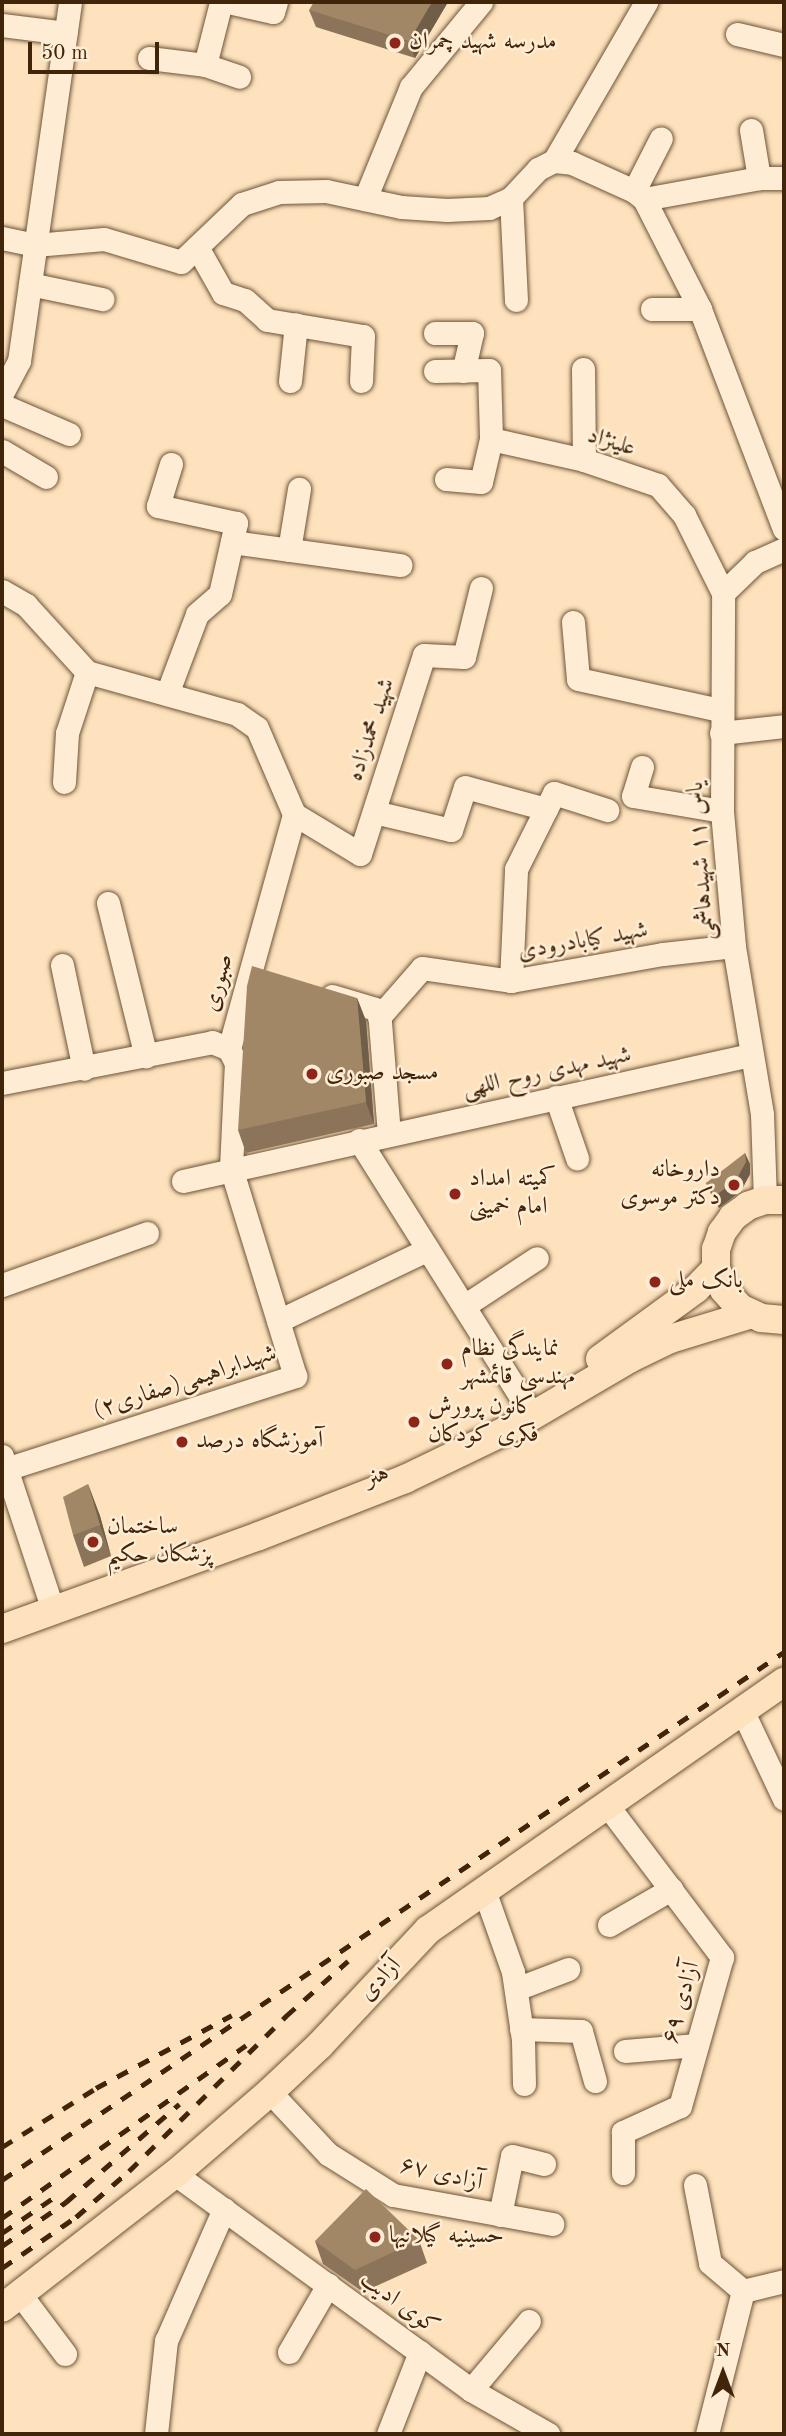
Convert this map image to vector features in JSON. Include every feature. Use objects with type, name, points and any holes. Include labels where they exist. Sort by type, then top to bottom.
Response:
[{"type":"main road","points":[[774,1321],[740,1308],[724,1290],[716,1268],[716,1249],[727,1225],[748,1206],[775,1200]]},
{"type":"main road","name":"هنر","points":[[2,1618],[396,1470],[453,1444],[526,1405],[603,1357],[696,1289],[716,1268]]},
{"type":"main road","points":[[2,1629],[259,1536],[415,1475],[515,1426],[611,1369],[670,1339],[774,1321]]},
{"type":"main road","name":"آزادی","points":[[11,2301],[175,2174],[270,2092],[320,2045],[428,1930],[784,1682]]},
{"type":"street","points":[[2,393],[30,284],[70,2]]},
{"type":"street","points":[[205,65],[221,2]]},
{"type":"street","points":[[228,2],[273,12],[276,2]]},
{"type":"street","points":[[365,199],[411,86],[481,2]]},
{"type":"street","points":[[554,161],[646,2]]},
{"type":"street","points":[[2,25],[65,33]]},
{"type":"street","points":[[737,34],[784,45]]},
{"type":"street","points":[[149,58],[205,65],[239,77]]},
{"type":"street","points":[[751,130],[759,178]]},
{"type":"street","points":[[661,138],[639,195],[700,309],[784,529]]},
{"type":"street","points":[[2,238],[35,245],[104,239],[181,262],[243,204],[279,192],[326,191],[401,207],[447,210],[489,208],[511,198],[538,169],[554,161],[572,163],[639,195],[759,178],[784,178]]},
{"type":"street","points":[[511,198],[516,300]]},
{"type":"street","points":[[197,247],[223,293],[245,300],[267,320],[363,336],[361,381]]},
{"type":"street","points":[[30,284],[102,299]]},
{"type":"street","points":[[652,309],[700,309]]},
{"type":"street","points":[[290,381],[296,324]]},
{"type":"street","points":[[435,333],[472,333],[463,370]]},
{"type":"street","points":[[583,369],[584,460]]},
{"type":"street","points":[[435,371],[488,370],[491,439],[481,482],[446,479]]},
{"type":"street","points":[[2,405],[69,434]]},
{"type":"street","name":"علینژاد","points":[[491,439],[584,460],[658,485],[684,515],[723,593]]},
{"type":"street","points":[[2,451],[46,477]]},
{"type":"street","points":[[167,694],[197,614],[219,594],[236,523],[158,506],[171,464]]},
{"type":"street","points":[[289,550],[299,489]]},
{"type":"street","points":[[232,542],[400,565]]},
{"type":"street","points":[[723,593],[755,562],[784,549]]},
{"type":"street","name":"شهید محمدزاده","points":[[295,814],[360,854],[424,655],[464,657],[481,588]]},
{"type":"street","points":[[2,592],[26,605],[88,672],[237,714],[257,728],[295,814]]},
{"type":"street","name":"یاس ۱۱ شهیدهاشمی","points":[[723,593],[720,722],[722,811],[734,946],[775,1200]]},
{"type":"street","points":[[573,622],[578,679],[720,722],[784,726]]},
{"type":"street","points":[[64,782],[67,733],[88,672]]},
{"type":"street","points":[[642,767],[633,796],[722,811]]},
{"type":"street","points":[[374,812],[451,830],[465,787],[546,808]]},
{"type":"street","points":[[510,981],[516,869],[554,793],[607,810]]},
{"type":"street","name":"صبوری","points":[[232,1168],[236,1063],[229,1049],[249,970],[295,814]]},
{"type":"street","points":[[108,903],[146,1056]]},
{"type":"street","name":"شهید کیابادرودی","points":[[379,1017],[422,968],[510,981],[663,954],[734,946]]},
{"type":"street","points":[[62,965],[84,1069]]},
{"type":"street","points":[[249,970],[275,978]]},
{"type":"street","points":[[314,990],[379,1010],[389,1134]]},
{"type":"street","points":[[2,1083],[212,1042],[229,1049]]},
{"type":"street","name":"شهید مهدی روح اللهی","points":[[183,1181],[750,1055]]},
{"type":"street","points":[[556,1097],[577,1158]]},
{"type":"street","points":[[359,1140],[526,1405]]},
{"type":"street","name":"شهیدابراهیمی(صفاری۲)","points":[[4,1463],[295,1376],[232,1168]]},
{"type":"street","points":[[2,1285],[147,1233]]},
{"type":"street","points":[[278,1321],[428,1249]]},
{"type":"street","points":[[464,1306],[537,1258]]},
{"type":"street","points":[[4,1463],[50,1601]]},
{"type":"street","points":[[742,1710],[781,1786]]},
{"type":"street","name":"آزادی ۶۹","points":[[607,1805],[722,1957],[680,2106],[623,2132],[623,2173]]},
{"type":"street","points":[[609,1925],[671,1889]]},
{"type":"street","points":[[484,1891],[513,1972],[521,2029],[524,2084]]},
{"type":"street","points":[[516,1989],[568,1969]]},
{"type":"street","points":[[521,2029],[580,2031],[595,2081]]},
{"type":"street","points":[[625,2051],[697,2045]]},
{"type":"street","name":"آزادی ۶۷","points":[[270,2092],[328,2154],[393,2195],[552,2224]]},
{"type":"street","points":[[500,2214],[512,2156],[544,2164]]},
{"type":"street","name":"کوی ادیب","points":[[175,2174],[471,2390],[548,2434]]},
{"type":"street","points":[[695,2185],[709,2263],[743,2291]]},
{"type":"street","points":[[156,2434],[166,2342],[224,2209]]},
{"type":"street","points":[[743,2291],[784,2281]]},
{"type":"street","points":[[289,2352],[328,2285]]},
{"type":"street","points":[[707,2434],[743,2291]]},
{"type":"street","points":[[11,2301],[65,2354]]},
{"type":"street","points":[[471,2390],[528,2321]]},
{"type":"street","points":[[388,2434],[420,2353]]},
{"type":"building","points":[[314,2],[432,2],[409,41],[309,10]]},
{"type":"building","name":"مسجد صبوری","points":[[252,966],[357,998],[366,1102],[238,1130],[247,986]]},
{"type":"building","points":[[745,1153],[746,1162],[736,1180],[715,1196],[706,1183]]},
{"type":"building","points":[[88,1484],[100,1525],[73,1535],[63,1497]]},
{"type":"building","points":[[366,2189],[419,2240],[355,2270],[315,2241]]},
{"type":"railway","points":[[2,2180],[784,1652]]},
{"type":"railway","points":[[2,2268],[76,2217],[129,2171],[286,2016],[348,1961]]},
{"type":"railway","points":[[2,2147],[96,2088],[232,2015]]},
{"type":"railway","points":[[2,2218],[246,2045]]},
{"type":"railway","points":[[2,2246],[66,2202],[179,2104]]},
{"type":"railway","points":[[2,2233],[56,2196]]},
{"type":"place","name":"مدرسه شهید چمران","points":[[395,43]]},
{"type":"place","name":"مسجد صبوری","points":[[312,1074]]},
{"type":"place","name":"داروخانه دکتر موسوی","points":[[734,1185]]},
{"type":"place","name":"کمیته امداد امام خمینی","points":[[455,1194]]},
{"type":"place","name":"بانک ملی","points":[[655,1282]]},
{"type":"place","name":"نمایندگی نظام مهندسی قائمشهر","points":[[447,1364]]},
{"type":"place","name":"کانون پرورش فکری کودکان","points":[[414,1422]]},
{"type":"place","name":"آموزشگاه درصد","points":[[182,1442]]},
{"type":"place","name":"ساختمان پزشکان حکیم","points":[[93,1542]]},
{"type":"place","name":"حسینیه گیلانیها","points":[[375,2237]]}]
